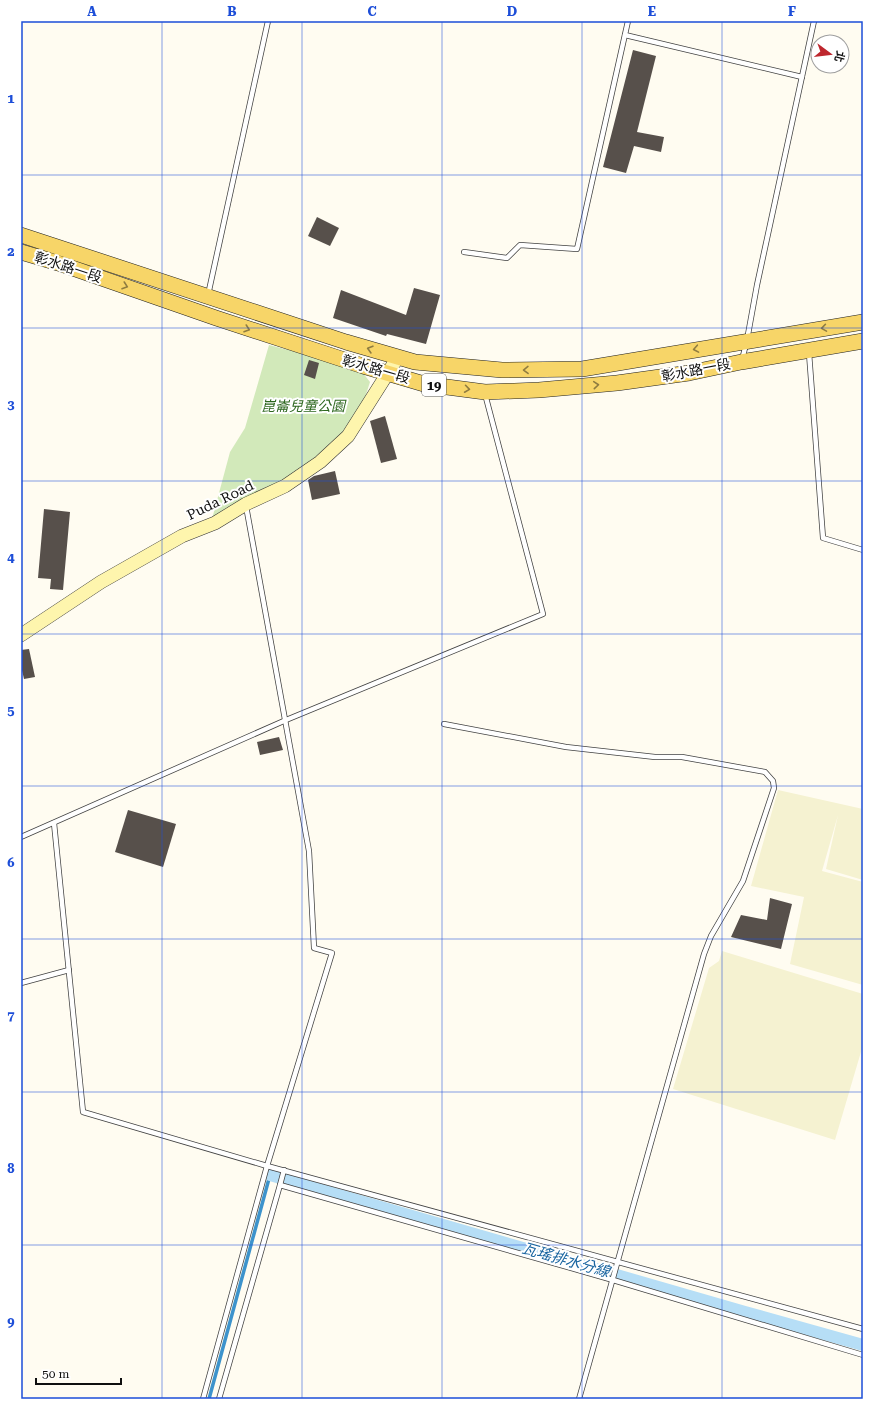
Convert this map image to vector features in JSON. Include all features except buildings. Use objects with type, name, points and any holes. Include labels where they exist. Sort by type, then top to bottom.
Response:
[{"type":"main road","name":"彰水路一段","points":[[21,235],[346,342],[415,362],[502,370],[582,369],[747,340],[863,322]]},
{"type":"main road","name":"彰水路一段","points":[[21,252],[282,340],[424,384],[485,392],[556,389],[617,383],[689,373],[809,349],[863,341]]},
{"type":"main road","points":[[555,369],[556,389]]},
{"type":"street","name":"Puda Road","points":[[21,635],[101,582],[182,536],[214,522],[246,504],[285,486],[320,462],[348,436],[398,357]]},
{"type":"lane","points":[[208,297],[268,21]]},
{"type":"lane","points":[[464,252],[507,258],[520,245],[577,249],[628,21]]},
{"type":"lane","points":[[741,362],[747,340],[757,285],[814,21]]},
{"type":"lane","points":[[625,35],[802,77]]},
{"type":"lane","points":[[809,349],[823,538],[863,550]]},
{"type":"lane","points":[[21,836],[54,823],[286,720],[543,614],[485,392]]},
{"type":"lane","points":[[203,1399],[267,1166],[332,953],[314,948],[309,851],[246,504]]},
{"type":"lane","points":[[444,724],[566,747],[655,757],[682,757],[765,772],[773,781],[774,788],[743,881],[711,936],[704,954],[579,1399]]},
{"type":"lane","points":[[54,823],[83,1112],[267,1166],[863,1329]]},
{"type":"lane","points":[[21,984],[69,970]]},
{"type":"lane","points":[[218,1399],[284,1170]]},
{"type":"lane","points":[[280,1185],[613,1280],[863,1355]]},
{"type":"shaded area","points":[[778,790],[863,809],[863,880],[826,869],[838,815],[822,871],[863,882],[863,985],[790,964],[804,897],[751,886]]},
{"type":"shaded area","points":[[722,951],[863,994],[863,1045],[835,1140],[673,1089],[709,968],[719,961]]},
{"type":"green space","name":"崑崙兒童公園","points":[[269,345],[359,368],[370,382],[361,410],[344,436],[288,480],[212,519],[230,452],[245,428]]},
{"type":"waterway","points":[[209,1399],[270,1175]]},
{"type":"waterway","name":"瓦瑤排水分線","points":[[270,1175],[863,1345]]}]
